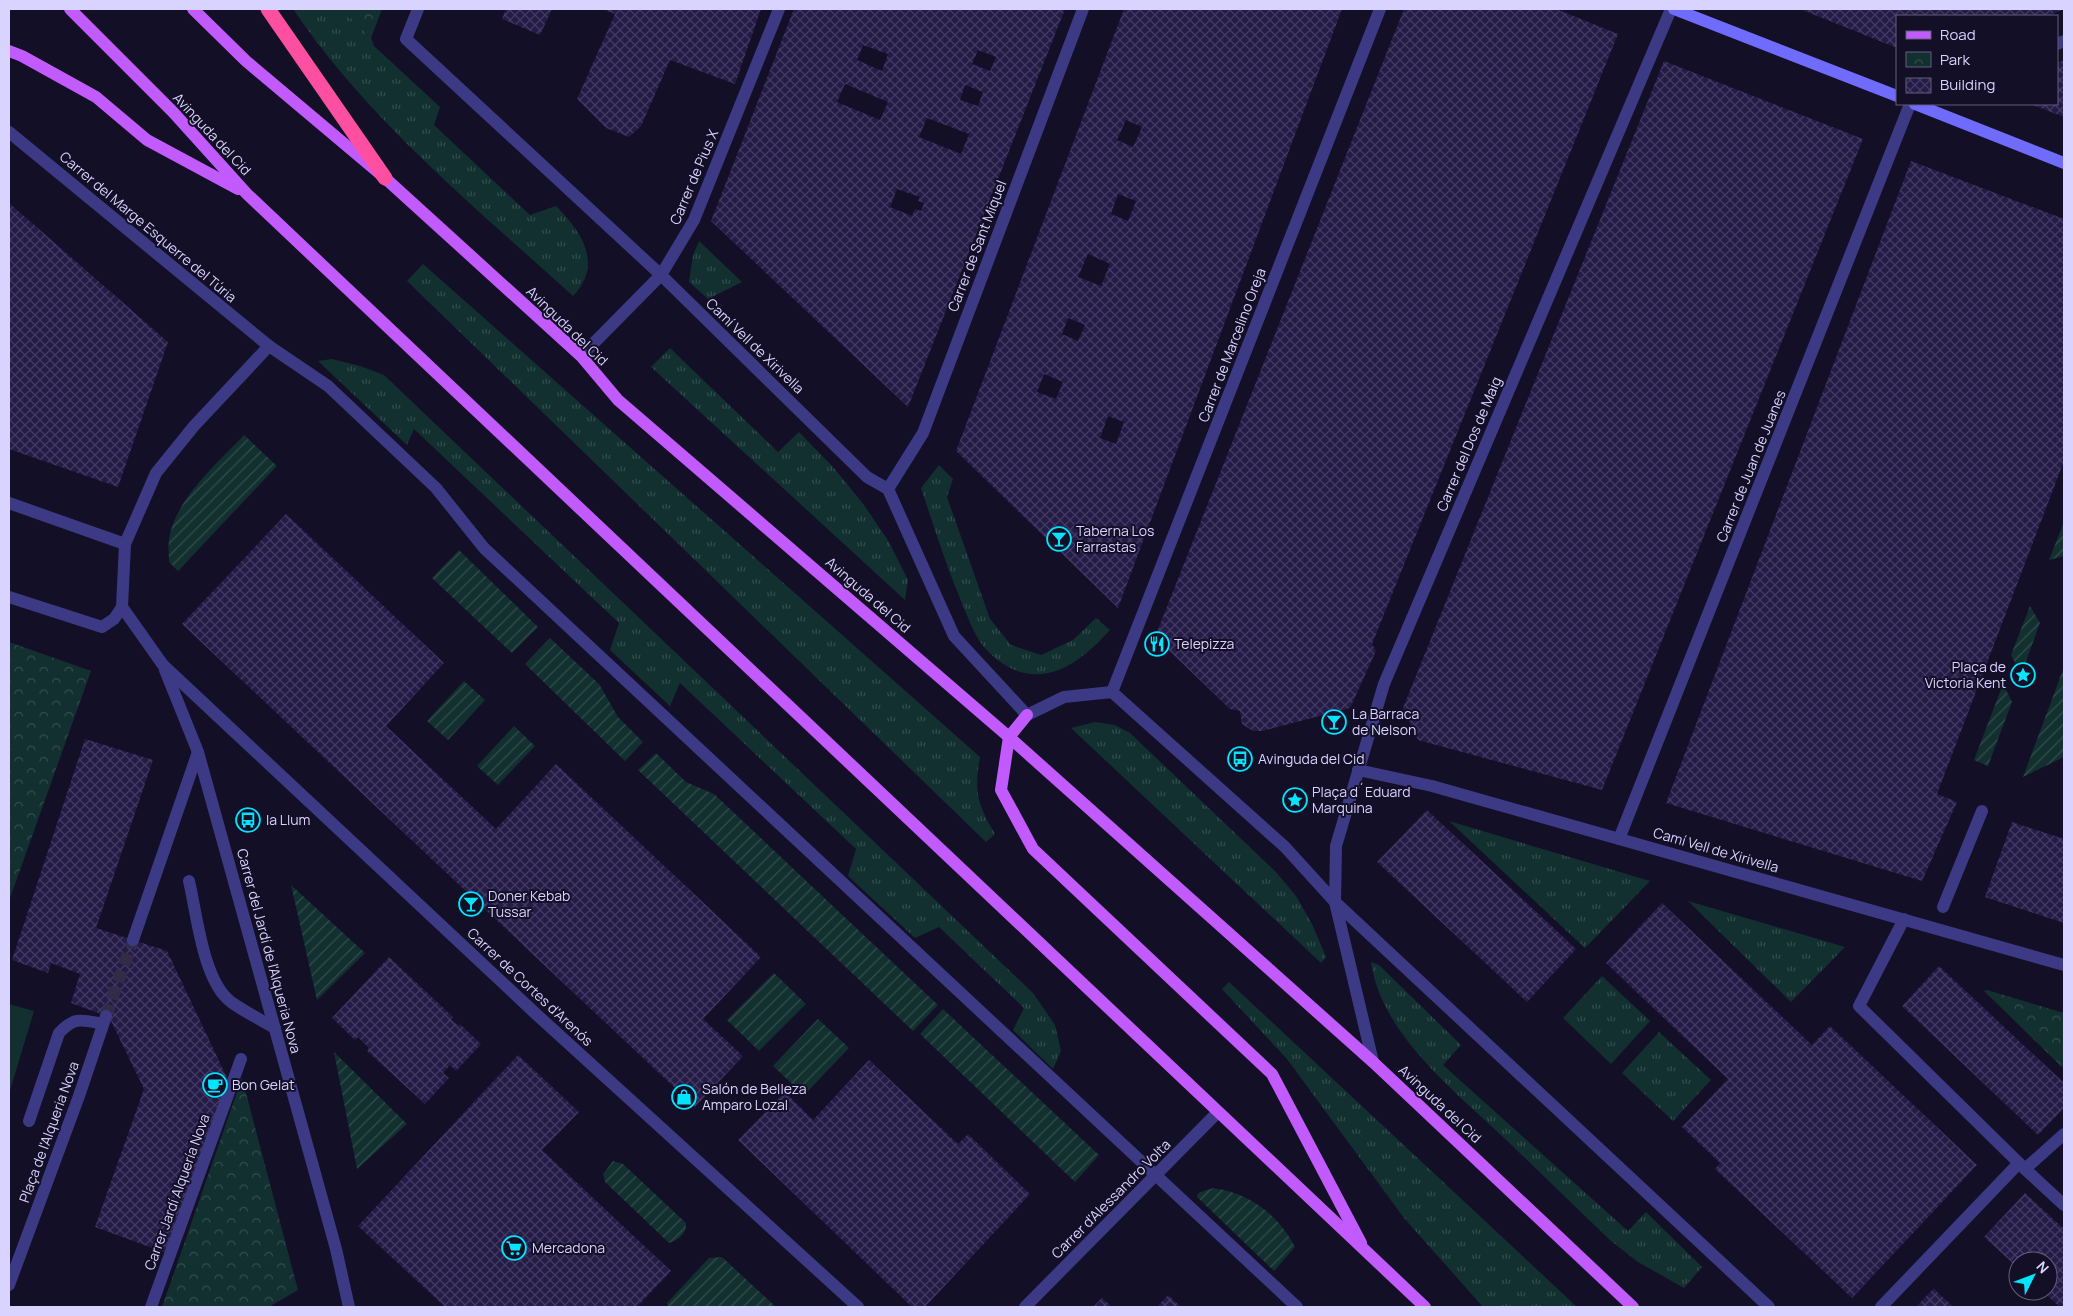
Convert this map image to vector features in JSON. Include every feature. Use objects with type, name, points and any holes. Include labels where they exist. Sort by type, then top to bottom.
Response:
[{"type":"highway","points":[[268,9],[385,178]]},
{"type":"main road","name":"Avinguda del Cid","points":[[70,9],[172,112],[247,194],[1425,1307]]},
{"type":"main road","name":"Avinguda del Cid","points":[[193,9],[246,61],[385,178],[581,356],[618,400],[1009,737],[1373,1062],[1633,1307]]},
{"type":"main road","points":[[9,51],[22,56],[96,98],[147,140],[247,194]]},
{"type":"main road","points":[[1027,716],[1009,737],[1001,790],[1033,849],[1272,1074],[1367,1254]]},
{"type":"street","name":"Camí Vell de Xirivella","points":[[418,9],[406,39],[661,275],[867,477],[888,489]]},
{"type":"street","name":"Carrer de Pius X","points":[[581,356],[661,275],[694,220],[779,9]]},
{"type":"street","name":"Carrer de Sant Miquel","points":[[888,489],[923,433],[1083,9]]},
{"type":"street","name":"Carrer de Marcelino Oreja","points":[[1112,692],[1380,9]]},
{"type":"street","points":[[1672,9],[1896,96]]},
{"type":"street","name":"Carrer del Dos de Maig","points":[[1335,902],[1336,846],[1384,684],[1672,9]]},
{"type":"street","name":"Carrer de Juan de Juanes","points":[[1619,838],[1910,105]]},
{"type":"street","points":[[1918,105],[2064,163]]},
{"type":"street","name":"Carrer del Marge Esquerre del Túria","points":[[9,132],[269,346]]},
{"type":"street","points":[[9,596],[102,627],[114,619],[122,607],[124,544],[156,473],[194,426],[269,346],[328,386],[436,488],[484,548],[1297,1307]]},
{"type":"street","points":[[888,489],[954,636],[1027,716],[1064,697],[1112,692],[1285,847],[1335,902],[1769,1307]]},
{"type":"street","points":[[9,503],[124,544]]},
{"type":"street","points":[[122,607],[163,665]]},
{"type":"street","name":"Carrer del Jardí de l'Alqueria Nova","points":[[163,665],[198,752],[336,1249],[349,1307]]},
{"type":"street","name":"Carrer de Cortes d'Arenós","points":[[163,665],[535,1013],[858,1307]]},
{"type":"street","points":[[133,940],[198,752]]},
{"type":"street","name":"Camí Vell de Xirivella","points":[[1358,770],[1432,786],[2064,965]]},
{"type":"street","points":[[1943,907],[1982,811]]},
{"type":"street","points":[[190,881],[207,963],[216,986],[230,1002],[275,1028]]},
{"type":"street","points":[[1335,902],[1373,1062]]},
{"type":"street","points":[[1904,919],[1859,1006],[2064,1205]]},
{"type":"street","name":"Plaça de l'Alqueria Nova","points":[[9,1283],[104,1020],[80,1019],[69,1023],[59,1033],[29,1121]]},
{"type":"street","name":"Carrer Jardí Alquería Nova","points":[[151,1307],[241,1059]]},
{"type":"street","name":"Carrer d'Alessandro Volta","points":[[1025,1307],[1218,1112]]},
{"type":"street","points":[[1881,1307],[2022,1166],[2064,1134]]},
{"type":"green space","points":[[293,9],[342,9],[371,38],[374,46],[440,107],[434,125],[530,215],[556,206],[574,226],[586,248],[587,272],[582,284],[573,296],[461,195],[388,125],[354,88]]},
{"type":"green space","points":[[342,9],[382,9],[371,38]]},
{"type":"green space","points":[[699,241],[742,282],[708,299],[689,282],[693,255]]},
{"type":"green space","points":[[423,264],[980,757],[977,789],[984,814],[995,834],[986,842],[407,281]]},
{"type":"green space","points":[[670,348],[778,452],[799,432],[834,468],[864,505],[889,542],[908,580],[905,600],[651,367]]},
{"type":"green space","points":[[332,359],[360,366],[384,375],[1033,993],[1055,1025],[1061,1051],[1053,1069],[1013,1030],[1024,1008],[939,927],[915,938],[848,876],[856,849],[680,683],[670,706],[610,650],[619,623],[414,429],[407,445],[318,361]]},
{"type":"green space","points":[[244,435],[277,466],[178,571],[169,562],[169,539],[173,524],[199,482]]},
{"type":"green space","points":[[939,465],[953,479],[947,497],[990,619],[1011,645],[1041,655],[1073,640],[1096,618],[1110,630],[1080,658],[1057,671],[1046,674],[1024,673],[1003,664],[981,643],[972,628],[957,592],[921,488]]},
{"type":"green space","points":[[2064,522],[2064,556],[2049,560]]},
{"type":"green space","points":[[459,550],[538,627],[512,653],[432,578]]},
{"type":"green space","points":[[2030,606],[2040,623],[2021,675],[2011,655]]},
{"type":"green space","points":[[550,638],[599,684],[618,717],[643,742],[625,761],[525,664]]},
{"type":"green space","points":[[9,642],[91,671],[9,901]]},
{"type":"green space","points":[[2064,667],[2064,757],[2023,777]]},
{"type":"green space","points":[[464,681],[485,700],[448,740],[427,721]]},
{"type":"green space","points":[[2003,684],[2012,702],[1988,766],[1974,760]]},
{"type":"green space","points":[[1095,722],[1115,725],[1130,733],[1276,872],[1296,896],[1312,924],[1326,957],[1321,963],[1071,728]]},
{"type":"green space","points":[[514,726],[535,746],[498,785],[477,766]]},
{"type":"green space","points":[[656,753],[686,782],[714,794],[938,1005],[913,1031],[638,770]]},
{"type":"green space","points":[[1449,821],[1650,881],[1585,948]]},
{"type":"green space","points":[[291,885],[365,953],[317,1000]]},
{"type":"green space","points":[[1688,901],[1845,947],[1791,1002]]},
{"type":"green space","points":[[1371,962],[1379,965],[1461,1045],[1443,1065],[1628,1231],[1646,1212],[1702,1267],[1684,1288],[1638,1262],[1611,1241],[1443,1081],[1405,1037],[1389,1013],[1378,988]]},
{"type":"green space","points":[[774,973],[806,1004],[759,1051],[727,1020]]},
{"type":"green space","points":[[1602,976],[1650,1021],[1611,1064],[1563,1018]]},
{"type":"green space","points":[[1229,982],[1577,1307],[1483,1307],[1404,1218],[1287,1059],[1222,989]]},
{"type":"green space","points":[[1987,990],[2064,1013],[2064,1069],[1984,991]]},
{"type":"green space","points":[[9,1004],[34,1011],[9,1094]]},
{"type":"green space","points":[[943,1009],[1099,1155],[1075,1182],[920,1034]]},
{"type":"green space","points":[[818,1019],[849,1048],[804,1095],[773,1066]]},
{"type":"green space","points":[[1659,1032],[1711,1080],[1673,1121],[1622,1073]]},
{"type":"green space","points":[[334,1052],[407,1124],[357,1169]]},
{"type":"green space","points":[[242,1078],[298,1290],[269,1307],[162,1307]]},
{"type":"green space","points":[[613,1161],[623,1164],[686,1223],[685,1230],[681,1236],[669,1243],[605,1182],[603,1174]]},
{"type":"green space","points":[[1213,1188],[1250,1200],[1271,1215],[1288,1235],[1295,1247],[1274,1271],[1197,1197],[1198,1193]]},
{"type":"green space","points":[[722,1257],[776,1307],[668,1307],[667,1303],[709,1258]]},
{"type":"building","points":[[506,9],[552,9],[540,35],[502,19]]},
{"type":"building","points":[[602,9],[761,9],[735,84],[670,60],[641,126],[629,137],[606,128],[577,99],[615,14]]},
{"type":"building","points":[[794,9],[1065,9],[908,407],[711,221]],"holes":[[[863,45],[888,54],[882,71],[857,60]],[[978,50],[996,57],[990,71],[972,64]],[[845,84],[888,102],[880,120],[837,102]],[[965,85],[983,92],[978,106],[960,100]],[[927,118],[969,134],[961,154],[919,137]],[[897,189],[920,197],[918,201],[924,203],[921,211],[915,209],[912,216],[890,207]]]},
{"type":"building","points":[[1124,9],[1342,9],[1118,608],[956,451]],"holes":[[[1126,120],[1142,127],[1133,147],[1117,140]],[[1118,194],[1136,201],[1128,221],[1111,214]],[[1088,254],[1110,264],[1101,286],[1078,277]],[[1068,318],[1085,325],[1078,341],[1062,334]],[[1044,374],[1063,382],[1056,399],[1037,392]],[[1108,416],[1124,422],[1116,444],[1100,438]]]},
{"type":"building","points":[[1404,9],[1556,9],[1618,34],[1372,644],[1376,651],[1350,708],[1262,731],[1253,731],[1242,724],[1240,711],[1230,709],[1155,637]]},
{"type":"building","points":[[1800,9],[2064,9],[2049,15],[1896,15],[1896,48]]},
{"type":"building","points":[[2064,60],[2064,117],[2033,105],[2058,105],[2058,63]]},
{"type":"building","points":[[1664,61],[1863,139],[1602,790],[1418,740],[1403,708]]},
{"type":"building","points":[[1911,161],[2064,219],[2064,461],[1937,794],[1957,802],[1922,881],[1666,803]]},
{"type":"building","points":[[9,203],[168,342],[118,487],[9,449]]},
{"type":"building","points":[[286,514],[444,663],[386,726],[496,829],[556,764],[761,957],[703,1019],[743,1056],[695,1107],[182,624]]},
{"type":"building","points":[[85,739],[153,760],[96,928],[167,951],[229,1082],[166,1253],[95,1227],[144,1089],[109,1017],[71,1003],[80,974],[51,963],[48,973],[12,960]]},
{"type":"building","points":[[1427,810],[1576,949],[1527,1002],[1377,862]]},
{"type":"building","points":[[2012,822],[2064,839],[2064,923],[1985,897]]},
{"type":"building","points":[[1662,903],[1812,1045],[1830,1026],[1977,1165],[1852,1298],[1715,1169],[1720,1163],[1682,1127],[1728,1079],[1606,963]]},
{"type":"building","points":[[389,957],[453,1017],[451,1019],[459,1026],[460,1024],[481,1044],[456,1071],[450,1065],[443,1073],[449,1078],[425,1104],[367,1051],[369,1048],[358,1037],[355,1040],[332,1018]]},
{"type":"building","points":[[1939,966],[2064,1083],[2064,1108],[2038,1135],[1902,1006]]},
{"type":"building","points":[[518,1055],[579,1112],[542,1150],[671,1271],[637,1307],[445,1307],[358,1226]]},
{"type":"building","points":[[869,1060],[958,1144],[968,1134],[1030,1194],[925,1307],[912,1307],[738,1140],[785,1092],[813,1120]]},
{"type":"building","points":[[2025,1193],[2064,1229],[2064,1307],[2060,1307],[2053,1301],[2058,1301],[2058,1251],[2008,1251],[2008,1259],[1984,1237]]},
{"type":"building","points":[[1934,1288],[1938,1293],[1954,1307],[1916,1307]]},
{"type":"building","points":[[1168,1295],[1181,1307],[1157,1307]]},
{"type":"building","points":[[1102,1298],[1112,1307],[1093,1307]]},
{"type":"tunnel","points":[[106,1016],[133,940]]},
{"type":"place","name":"Taberna Los Farrastas","points":[[1059,539]]},
{"type":"place","name":"Telepizza","points":[[1157,644]]},
{"type":"place","name":"Plaça de Victoria Kent","points":[[2023,675]]},
{"type":"place","name":"La Barraca de Nelson","points":[[1334,722]]},
{"type":"place","name":"Avinguda del Cid","points":[[1240,759]]},
{"type":"place","name":"Plaça d´Eduard Marquina","points":[[1295,800]]},
{"type":"place","name":"la Llum","points":[[248,820]]},
{"type":"place","name":"Doner Kebab Tussar","points":[[471,904]]},
{"type":"place","name":"Bon Gelat","points":[[215,1085]]},
{"type":"place","name":"Salón de Belleza Amparo Lozal","points":[[684,1097]]},
{"type":"place","name":"Mercadona","points":[[514,1248]]}]
